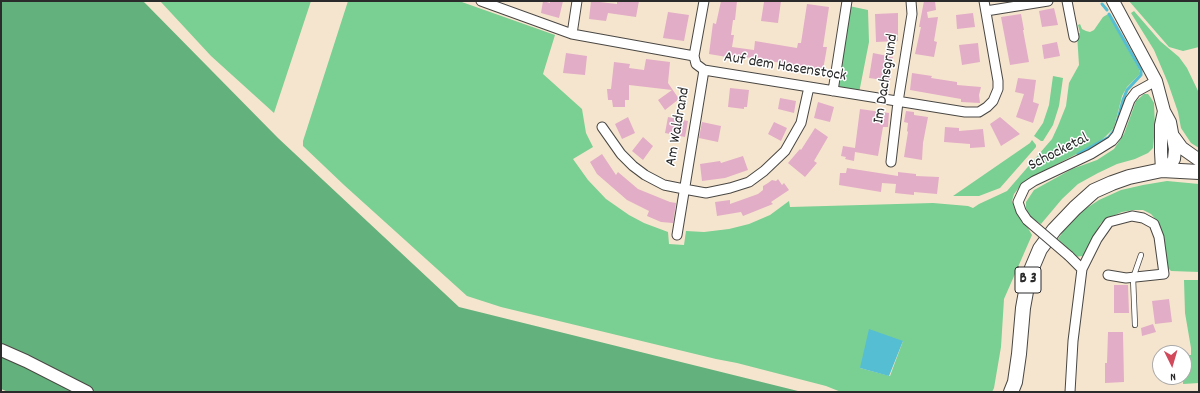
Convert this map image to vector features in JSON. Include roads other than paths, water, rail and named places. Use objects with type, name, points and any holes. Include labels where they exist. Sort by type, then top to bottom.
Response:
[{"type":"main road","name":"B 3","points":[[1011,392],[1015,382],[1019,354],[1022,308],[1029,275],[1040,249],[1054,230],[1094,191],[1129,177],[1165,170],[1199,172]]},
{"type":"street","points":[[481,1],[572,34],[694,56],[704,1]]},
{"type":"street","points":[[572,34],[577,1]]},
{"type":"street","points":[[833,91],[847,1]]},
{"type":"street","name":"Im Dachsgrund","points":[[891,162],[898,102],[912,14],[911,1]]},
{"type":"street","name":"Auf dem Hasenstock","points":[[694,56],[696,64],[704,70],[898,102],[965,112],[979,112],[987,107],[996,95],[998,81],[984,1]]},
{"type":"street","points":[[986,11],[1048,1]]},
{"type":"street","points":[[1067,1],[1074,37]]},
{"type":"street","points":[[1113,1],[1156,81],[1164,112],[1170,122],[1174,136],[1174,159],[1165,170]]},
{"type":"street","name":"Am Waldrand","points":[[677,235],[704,70]]},
{"type":"street","name":"Schocketal","points":[[1082,268],[1027,220],[1021,211],[1018,202],[1026,187],[1034,181],[1091,154],[1112,141],[1117,135],[1130,100],[1136,92],[1156,81]]},
{"type":"street","name":"Am Waldrand","points":[[602,127],[621,154],[633,166],[645,175],[664,185],[706,192],[730,188],[748,182],[764,171],[785,151],[801,123],[809,87]]},
{"type":"street","points":[[1164,112],[1160,152],[1165,170]]},
{"type":"street","points":[[1174,136],[1182,148],[1199,160]]},
{"type":"street","points":[[1070,392],[1073,341],[1082,268],[1097,239],[1109,222],[1132,216],[1143,218],[1154,224],[1159,237],[1164,274],[1133,278],[1108,275]]},
{"type":"street","points":[[1,350],[86,392]]},
{"type":"lane","points":[[1135,326],[1133,278],[1141,255]]},
{"type":"water","points":[[869,329],[903,341],[889,376],[860,368]]},
{"type":"waterway","points":[[1102,4],[1107,10]]},
{"type":"waterway","points":[[1109,14],[1141,70],[1141,75]]},
{"type":"waterway","points":[[1117,123],[1127,90],[1141,75]]},
{"type":"waterway","points":[[1078,154],[1109,137],[1116,128]]}]
